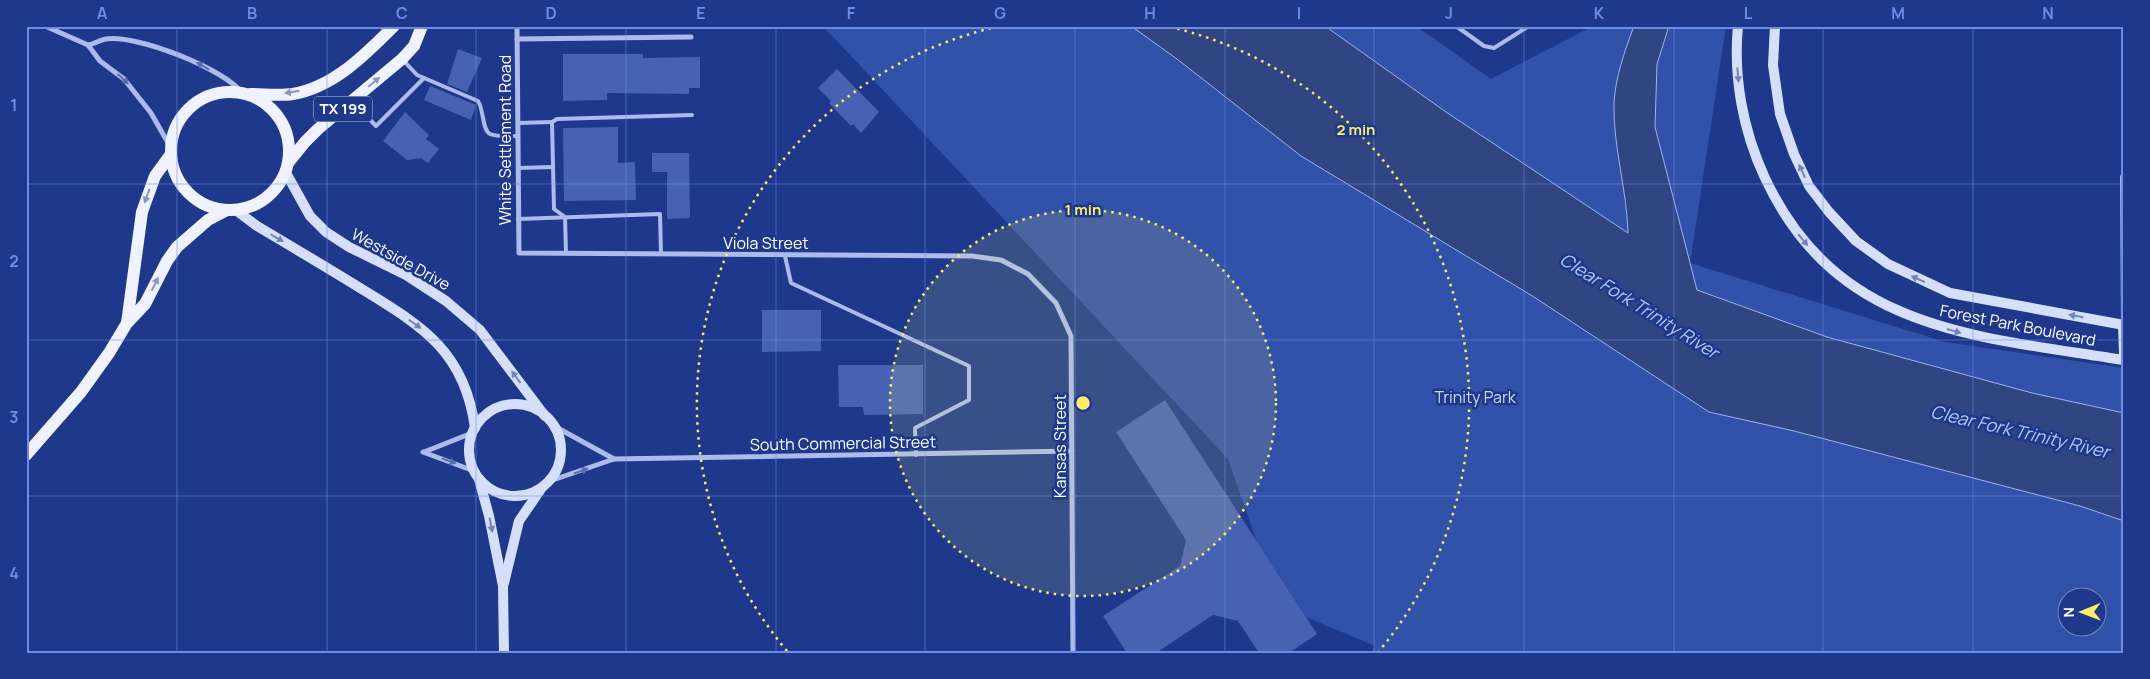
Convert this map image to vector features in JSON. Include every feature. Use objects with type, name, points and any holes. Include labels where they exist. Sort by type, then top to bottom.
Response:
[{"type":"main road","name":"TX 199","points":[[246,94],[293,94],[332,78],[359,60],[394,26]]},
{"type":"main road","name":"TX 199","points":[[287,167],[305,142],[318,129],[402,59],[414,46],[422,26]]},
{"type":"main road","name":"Forest Park Boulevard","points":[[1738,26],[1737,65],[1739,88],[1745,119],[1760,167],[1770,190],[1795,230],[1826,264],[1856,289],[1896,311],[1929,324],[1965,334],[2124,360]]},
{"type":"main road","name":"Forest Park Boulevard","points":[[1775,26],[1773,65],[1780,114],[1794,154],[1809,186],[1829,212],[1856,241],[1888,264],[1950,293],[2123,325]]},
{"type":"main road","points":[[26,455],[58,420],[97,370],[127,323],[145,304],[167,261],[177,247],[208,220],[232,211],[262,200],[276,188],[287,167],[285,132],[276,115],[265,104],[246,94],[222,93],[202,99],[186,111],[175,128],[171,151],[176,178],[186,191],[209,207],[232,211],[397,311],[426,331],[456,367],[468,392],[473,430]]},
{"type":"main road","points":[[127,323],[142,212],[155,176],[171,151]]},
{"type":"main road","name":"Westside Drive","points":[[287,167],[310,216],[326,232],[349,247],[414,280],[446,301],[480,330],[545,416]]},
{"type":"main road","points":[[2123,325],[2124,354]]},
{"type":"main road","points":[[503,586],[519,520],[557,468],[560,455],[560,442],[554,426],[536,409],[522,404],[507,404],[493,409],[482,418],[473,430],[469,444],[469,459],[476,474],[489,516],[503,586],[504,653]]},
{"type":"main road","points":[[476,474],[483,484],[506,496],[520,496],[533,493],[545,485]]},
{"type":"street","points":[[45,26],[88,46],[100,61],[124,79],[138,94],[171,151]]},
{"type":"street","name":"White Settlement Road","points":[[517,26],[519,253]]},
{"type":"street","points":[[517,39],[691,37]]},
{"type":"street","points":[[88,46],[107,39],[130,42],[170,52],[196,62],[236,85],[246,94]]},
{"type":"street","name":"Viola Street","points":[[519,253],[972,256],[1001,260],[1011,265]]},
{"type":"street","name":"Kansas Street","points":[[1011,265],[1028,274],[1056,303],[1071,336],[1073,653]]},
{"type":"street","name":"South Commercial Street","points":[[554,426],[614,459]]},
{"type":"street","points":[[473,430],[423,452],[476,474]]},
{"type":"street","name":"South Commercial Street","points":[[545,485],[614,459],[1072,451]]},
{"type":"lane","points":[[1456,26],[1484,46],[1494,48],[1530,26]]},
{"type":"lane","points":[[402,59],[417,75],[478,101],[482,108],[486,130],[490,134],[518,136]]},
{"type":"lane","points":[[352,102],[376,126],[424,78]]},
{"type":"lane","points":[[518,123],[552,122],[557,118],[692,116]]},
{"type":"lane","points":[[552,122],[554,209],[565,218],[566,254]]},
{"type":"lane","points":[[518,168],[553,166]]},
{"type":"lane","points":[[2123,325],[2122,177],[2124,172]]},
{"type":"lane","points":[[518,219],[660,214],[661,254]]},
{"type":"lane","points":[[786,256],[791,283],[969,366],[969,400],[915,428],[916,455]]},
{"type":"green space","name":"Trinity Park","points":[[823,26],[1416,26],[1491,79],[1593,26],[1726,26],[1690,263],[1945,342],[2124,368],[2124,653],[1370,653],[1375,646],[1306,617],[1257,542],[1228,459]]},
{"type":"water","name":"Clear Fork Trinity River","points":[[1131,26],[1325,26],[1446,112],[1628,233],[1614,120],[1616,84],[1634,26],[1669,26],[1657,64],[1655,127],[1697,290],[1827,337],[2032,393],[2124,413],[2124,521],[2080,506],[1794,431],[1709,412],[1534,297],[1301,156],[1177,59]]},
{"type":"building","points":[[458,49],[482,58],[467,92],[447,84]]},
{"type":"building","points":[[563,54],[643,54],[643,58],[700,57],[700,88],[689,88],[689,94],[607,93],[607,100],[563,101]]},
{"type":"building","points":[[837,69],[879,112],[861,133],[853,124],[851,126],[829,103],[831,101],[818,88]]},
{"type":"building","points":[[430,86],[476,105],[471,120],[424,100]]},
{"type":"building","points":[[405,112],[429,135],[426,139],[439,149],[428,163],[421,158],[407,160],[383,141]]},
{"type":"building","points":[[618,127],[618,163],[635,162],[636,200],[564,201],[563,128]]},
{"type":"building","points":[[652,153],[689,153],[690,218],[667,219],[667,172],[652,172]]},
{"type":"building","points":[[762,310],[821,310],[821,351],[762,352]]},
{"type":"building","points":[[838,365],[923,365],[923,414],[864,415],[863,407],[839,407]]},
{"type":"building","points":[[1165,400],[1317,634],[1289,653],[1259,653],[1238,621],[1213,615],[1156,653],[1127,653],[1103,616],[1180,566],[1186,540],[1116,432]]}]
